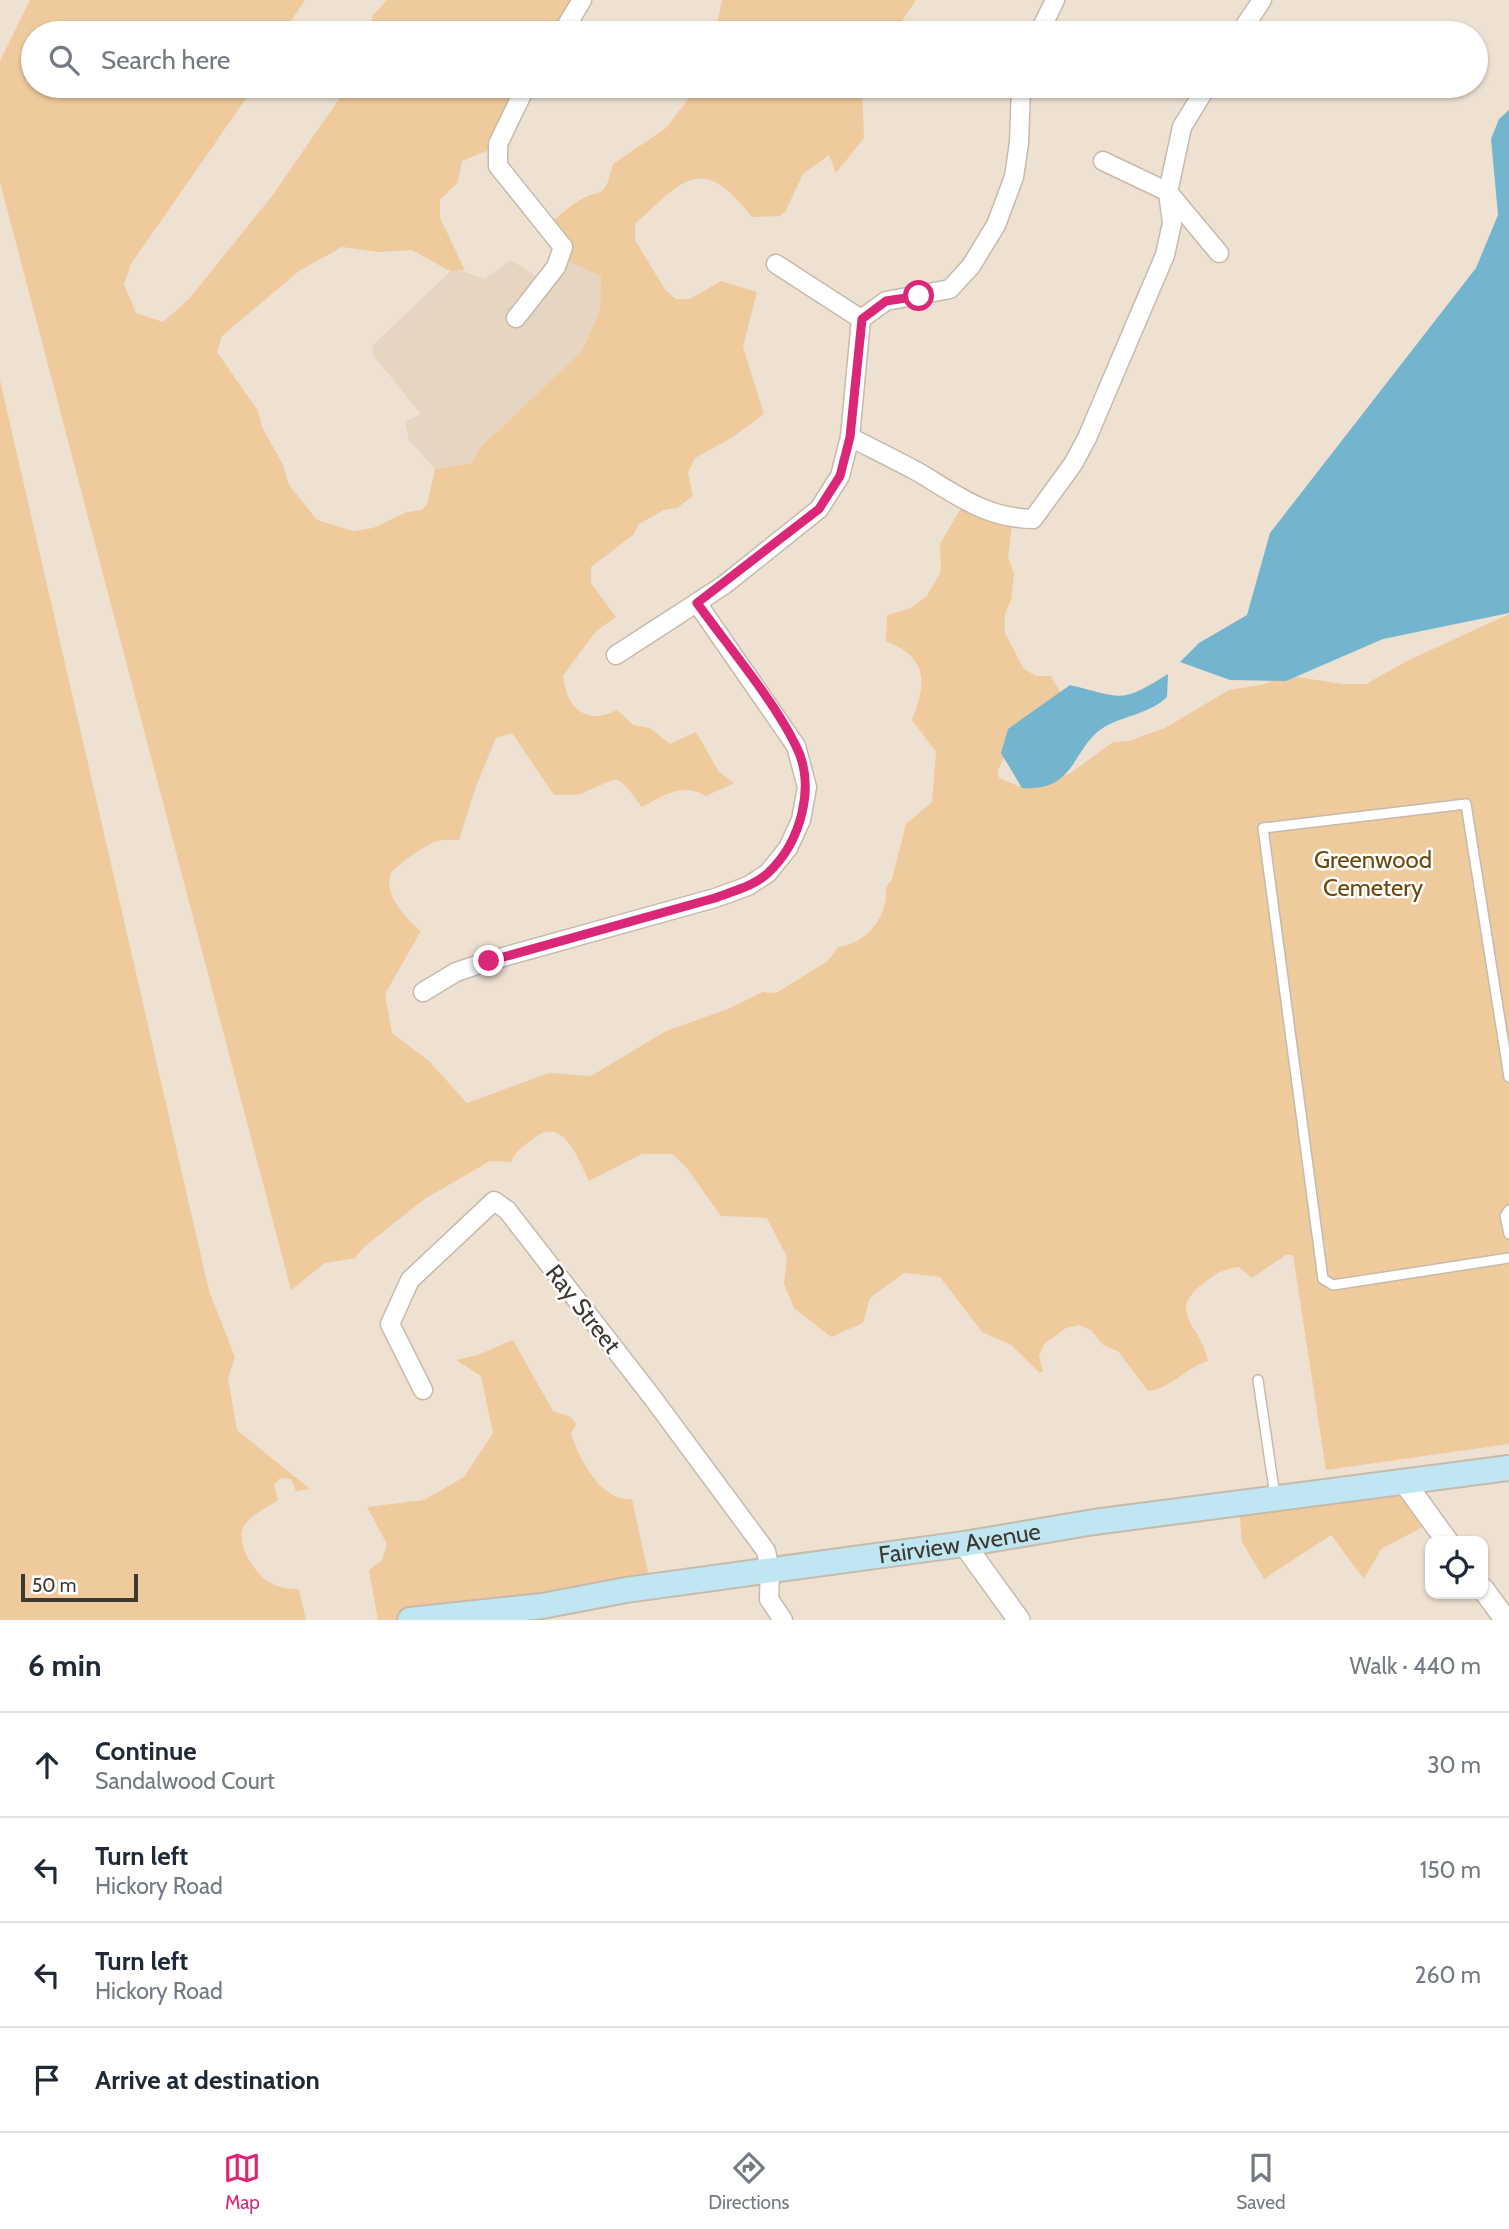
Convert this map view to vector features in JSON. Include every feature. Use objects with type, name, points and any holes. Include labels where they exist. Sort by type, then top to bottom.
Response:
[{"type":"main road","name":"Fairview Avenue","points":[[410,1620],[543,1615],[770,1570],[964,1544],[1094,1522],[1509,1468]]},
{"type":"street","points":[[569,21],[582,0]]},
{"type":"street","points":[[1045,21],[1055,0]]},
{"type":"street","points":[[1248,21],[1262,0]]},
{"type":"street","points":[[516,318],[556,267],[563,247],[498,166],[498,144],[520,98]]},
{"type":"street","points":[[616,655],[697,603],[819,509],[840,476],[850,437],[862,319],[886,301],[950,289],[971,266],[996,225],[1014,177],[1019,144],[1021,98]]},
{"type":"street","points":[[850,437],[919,473],[966,503],[1014,519],[1033,519],[1073,464],[1117,372],[1165,256],[1172,223],[1168,192],[1182,127],[1199,98]]},
{"type":"street","points":[[1103,160],[1168,192],[1219,253]]},
{"type":"street","points":[[776,264],[862,319]]},
{"type":"street","points":[[423,992],[456,972],[489,961],[715,898],[748,886],[768,873],[788,848],[800,820],[807,787],[796,746],[697,603]]},
{"type":"street","name":"Ray Street","points":[[423,1390],[390,1324],[411,1280],[494,1201],[507,1210],[652,1397],[766,1551],[770,1570],[769,1599],[783,1620]]},
{"type":"street","points":[[1405,1483],[1443,1536]]},
{"type":"street","points":[[964,1544],[1019,1620]]},
{"type":"street","points":[[1488,1596],[1506,1620]]},
{"type":"lane","points":[[1509,1077],[1466,804],[1263,828],[1323,1279],[1333,1285],[1509,1258]]},
{"type":"lane","points":[[1509,1210],[1505,1216],[1509,1234]]},
{"type":"lane","points":[[1258,1380],[1276,1500]]},
{"type":"shaded area","points":[[562,259],[601,276],[600,310],[582,351],[479,449],[472,463],[435,469],[409,440],[405,422],[421,414],[372,354],[373,345],[454,268],[484,279],[511,260],[544,282]]},
{"type":"green space","name":"Greenwood Cemetery","points":[[30,0],[305,0],[291,21],[21,21],[21,98],[246,98],[131,264],[124,284],[136,313],[163,322],[189,299],[272,196],[340,98],[521,98],[499,146],[462,161],[458,182],[440,200],[440,218],[465,270],[450,271],[412,250],[379,252],[342,247],[299,271],[222,336],[217,352],[258,411],[262,427],[283,465],[289,485],[317,520],[353,531],[373,528],[407,512],[422,510],[427,504],[435,469],[472,463],[479,449],[582,351],[600,310],[601,276],[562,259],[549,224],[577,202],[604,189],[613,164],[666,128],[689,98],[862,98],[864,138],[836,173],[829,155],[803,174],[785,212],[780,216],[752,217],[735,197],[720,185],[706,179],[694,179],[667,194],[635,224],[635,240],[666,291],[676,299],[690,299],[721,281],[757,292],[743,347],[764,414],[733,437],[695,458],[688,473],[693,496],[677,508],[664,510],[639,524],[633,535],[591,567],[591,583],[616,617],[596,631],[563,676],[568,697],[573,705],[588,715],[596,716],[617,710],[633,725],[650,728],[670,744],[696,732],[719,772],[734,783],[706,796],[689,790],[673,792],[642,807],[626,787],[616,780],[580,794],[554,795],[512,733],[496,738],[476,786],[459,840],[437,841],[418,851],[392,872],[389,883],[398,907],[421,931],[385,994],[392,1033],[429,1061],[467,1103],[549,1073],[591,1076],[666,1031],[728,1009],[763,992],[776,993],[828,961],[838,947],[858,940],[874,927],[884,908],[886,887],[892,879],[906,824],[932,802],[936,752],[912,720],[920,694],[920,673],[910,655],[886,641],[887,615],[911,608],[927,596],[941,571],[940,544],[964,503],[1013,518],[1008,557],[1014,574],[1011,601],[1005,614],[1005,633],[1024,669],[1036,676],[1051,676],[1063,697],[1018,728],[998,770],[999,778],[1018,786],[1051,782],[1072,772],[1113,742],[1129,741],[1165,728],[1229,690],[1265,684],[1285,675],[1342,684],[1366,684],[1409,660],[1509,614],[1509,1444],[1326,1470],[1293,1255],[1286,1255],[1252,1278],[1239,1267],[1225,1270],[1193,1293],[1187,1302],[1186,1311],[1208,1361],[1164,1386],[1148,1391],[1118,1351],[1103,1345],[1091,1330],[1079,1325],[1066,1328],[1044,1344],[1039,1356],[1043,1372],[1039,1372],[1011,1345],[982,1332],[940,1277],[904,1273],[870,1298],[863,1323],[831,1337],[794,1308],[784,1284],[787,1257],[767,1218],[721,1216],[686,1167],[672,1154],[642,1154],[589,1181],[569,1143],[554,1132],[545,1132],[534,1138],[517,1152],[511,1162],[490,1161],[426,1198],[364,1247],[355,1258],[325,1263],[291,1290],[0,182],[0,61]]},
{"type":"green space","points":[[387,0],[584,0],[571,21],[372,21],[373,15]]},
{"type":"green space","points":[[722,0],[916,0],[902,21],[718,21]]},
{"type":"green space","points":[[0,380],[209,1291],[235,1357],[228,1378],[237,1430],[310,1489],[296,1491],[291,1479],[280,1478],[274,1485],[278,1500],[246,1523],[241,1537],[243,1546],[256,1570],[267,1581],[283,1588],[299,1589],[306,1620],[0,1620]]},
{"type":"green space","points":[[513,1340],[553,1411],[571,1417],[576,1424],[571,1434],[593,1477],[611,1494],[632,1499],[651,1586],[411,1620],[378,1620],[369,1570],[382,1560],[387,1544],[367,1507],[424,1500],[464,1477],[493,1433],[481,1376],[456,1360],[478,1355]]},
{"type":"green space","points":[[1401,1483],[1434,1521],[1381,1549],[1364,1579],[1331,1535],[1264,1579],[1242,1542],[1239,1506]]},
{"type":"water","points":[[1509,110],[1509,613],[1383,639],[1286,681],[1230,680],[1180,662],[1199,643],[1247,615],[1270,533],[1476,268],[1498,215],[1491,139],[1499,119]]},
{"type":"water","points":[[1168,674],[1167,697],[1096,733],[1065,775],[1054,783],[1022,788],[1001,753],[1008,729],[1070,685],[1121,696],[1140,690]]},
{"type":"route","points":[[489,961],[715,898],[748,886],[768,873],[788,848],[800,820],[807,787],[796,746],[697,603],[724,585],[819,509],[840,476],[850,437],[858,330],[862,319],[886,301],[919,296]]}]
